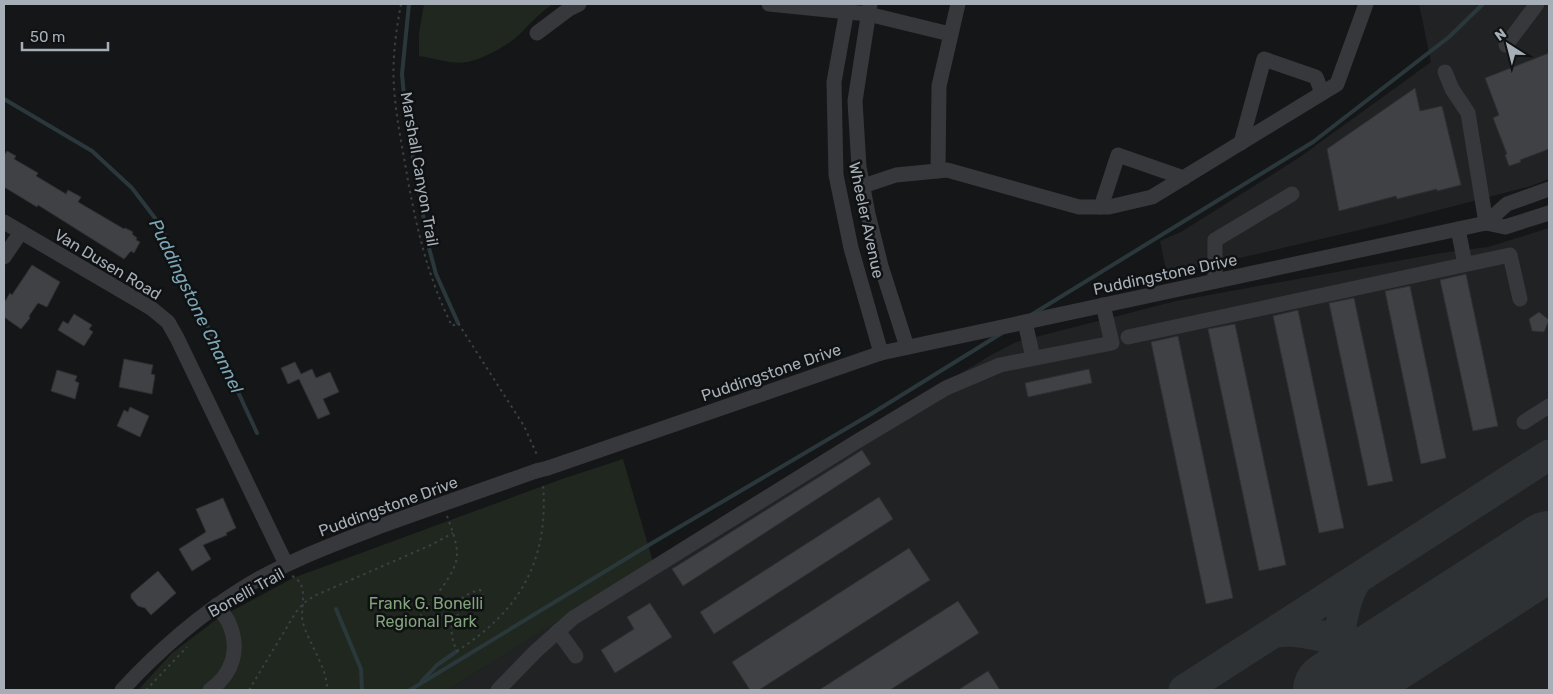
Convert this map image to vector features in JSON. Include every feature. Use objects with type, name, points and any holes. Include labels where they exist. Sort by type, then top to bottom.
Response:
[{"type":"street","points":[[537,33],[569,9],[579,4]]},
{"type":"street","points":[[770,4],[869,9],[950,34]]},
{"type":"street","points":[[938,171],[940,86],[958,4]]},
{"type":"street","points":[[863,186],[896,175],[947,170],[1079,207],[1109,207],[1152,197],[1338,84],[1366,4]]},
{"type":"street","points":[[1506,45],[1537,4]]},
{"type":"street","name":"Wheeler Avenue","points":[[847,7],[834,82],[836,175],[851,248],[881,352]]},
{"type":"street","name":"Wheeler Avenue","points":[[869,9],[855,101],[860,167],[868,214],[907,347]]},
{"type":"street","points":[[1240,143],[1264,59],[1316,77],[1322,93]]},
{"type":"street","points":[[1445,72],[1452,89],[1468,113],[1486,223]]},
{"type":"street","points":[[1101,207],[1118,156],[1184,178]]},
{"type":"street","points":[[1486,223],[1507,204],[1549,189]]},
{"type":"street","points":[[1215,281],[1215,240],[1292,194]]},
{"type":"street","name":"Puddingstone Drive","points":[[122,690],[145,664],[217,605],[244,587],[286,564],[337,542],[442,504],[881,352],[1486,223],[1504,227],[1549,213]]},
{"type":"street","name":"Van Dusen Road","points":[[4,222],[151,308],[168,322],[286,564]]},
{"type":"street","points":[[1458,229],[1465,264]]},
{"type":"street","points":[[4,257],[21,232]]},
{"type":"street","points":[[1128,337],[1510,255],[1520,300]]},
{"type":"street","points":[[498,690],[558,630],[573,618],[946,388],[1000,365],[1112,343],[1103,305]]},
{"type":"street","points":[[1025,322],[1033,358]]},
{"type":"street","points":[[1524,422],[1549,406]]},
{"type":"street","points":[[210,690],[226,676],[233,661],[234,645],[228,622],[217,605]]},
{"type":"street","points":[[558,630],[576,656]]},
{"type":"path","name":"Marshall Canyon Trail","points":[[401,4],[394,57],[394,86],[404,158],[417,230],[431,280],[452,326],[458,323]]},
{"type":"path","points":[[442,504],[452,533],[457,556],[453,571],[421,615],[431,622],[441,617],[470,593],[477,590],[483,592],[482,597],[462,610],[453,621],[451,636],[457,651]]},
{"type":"path","points":[[249,690],[296,612],[304,603],[314,596],[431,545],[452,533]]},
{"type":"path","name":"Bonelli Trail","points":[[285,580],[292,576],[299,581],[304,593],[302,621],[325,678],[327,690]]},
{"type":"path","points":[[146,690],[192,642]]},
{"type":"shaded area","points":[[1419,4],[1549,4],[1549,179],[1531,186],[1385,224],[1167,275],[1160,241],[1181,232],[1300,157],[1431,62]]},
{"type":"shaded area","points":[[1549,228],[1549,690],[448,690],[741,506],[991,355],[1016,342],[1176,301],[1441,253],[1488,247]]},
{"type":"green space","points":[[424,4],[553,4],[536,17],[517,37],[504,46],[490,54],[462,63],[419,56],[419,33]]},
{"type":"green space","name":"Frank G. Bonelli Regional Park","points":[[623,459],[653,562],[448,690],[138,690],[172,653],[217,619],[293,578],[562,479]]},
{"type":"building","points":[[1549,53],[1549,149],[1509,166],[1505,155],[1507,154],[1493,118],[1499,115],[1485,78]]},
{"type":"building","points":[[1415,88],[1420,111],[1442,106],[1461,185],[1397,199],[1396,196],[1339,211],[1327,149]]},
{"type":"building","points":[[7,151],[16,156],[14,159],[38,173],[36,176],[66,194],[68,190],[81,197],[78,202],[124,229],[133,232],[132,234],[137,238],[136,240],[140,242],[134,253],[131,251],[124,259],[38,205],[37,207],[4,187],[4,156]]},
{"type":"building","points":[[32,265],[60,282],[47,307],[38,303],[29,316],[30,318],[21,329],[4,317],[4,303],[10,293],[12,295]]},
{"type":"building","points":[[1466,274],[1498,426],[1473,431],[1440,280]]},
{"type":"building","points":[[1410,286],[1446,458],[1421,464],[1385,291]]},
{"type":"building","points":[[1354,298],[1393,481],[1368,486],[1329,303]]},
{"type":"building","points":[[1298,310],[1344,528],[1319,533],[1273,316]]},
{"type":"building","points":[[1539,312],[1549,320],[1544,332],[1532,331],[1529,319]]},
{"type":"building","points":[[74,314],[92,325],[89,329],[93,332],[84,346],[58,330],[63,321],[68,324]]},
{"type":"building","points":[[1235,324],[1286,565],[1259,571],[1208,329]]},
{"type":"building","points":[[1178,336],[1233,598],[1206,604],[1151,342]]},
{"type":"building","points":[[124,359],[153,365],[151,374],[155,375],[152,394],[119,387]]},
{"type":"building","points":[[295,362],[301,374],[312,369],[316,378],[330,372],[339,392],[323,399],[330,414],[318,419],[299,379],[288,384],[281,368]]},
{"type":"building","points":[[1089,369],[1092,383],[1028,397],[1025,383]]},
{"type":"building","points":[[57,370],[77,376],[75,381],[79,383],[75,399],[51,391]]},
{"type":"building","points":[[130,407],[149,416],[140,437],[117,426],[124,410],[128,412]]},
{"type":"building","points":[[862,450],[871,464],[683,586],[672,569]]},
{"type":"building","points":[[879,497],[893,519],[714,634],[700,612]]},
{"type":"building","points":[[223,498],[236,528],[226,533],[227,535],[203,545],[211,559],[192,571],[179,549],[206,532],[196,509]]},
{"type":"building","points":[[909,548],[930,580],[759,690],[750,690],[732,662]]},
{"type":"building","points":[[158,571],[176,593],[151,615],[145,608],[138,606],[131,598],[131,594]]},
{"type":"building","points":[[958,601],[979,633],[890,690],[819,690]]},
{"type":"building","points":[[650,603],[672,637],[615,673],[601,650],[634,629],[627,617]]},
{"type":"building","points":[[988,671],[1000,690],[958,690]]},
{"type":"waterway","points":[[409,4],[402,74],[406,118],[429,248],[436,274],[458,323]]},
{"type":"waterway","points":[[1031,315],[1313,142],[1449,37],[1483,4]]},
{"type":"waterway","name":"Puddingstone Channel","points":[[4,99],[92,151],[132,188],[161,226],[257,433]]},
{"type":"waterway","points":[[410,690],[642,549],[871,414],[1002,333]]},
{"type":"waterway","name":"Puddingstone Channel","points":[[336,609],[361,669],[362,690]]},
{"type":"waterway","points":[[421,682],[437,665],[457,651]]},
{"type":"taxiway","points":[[1184,690],[1549,455]]},
{"type":"taxiway","points":[[1324,690],[1346,604],[1356,580]]},
{"type":"taxiway","points":[[1275,632],[1300,632],[1388,648],[1402,645]]},
{"type":"taxiway","points":[[1376,690],[1376,682],[1382,668],[1407,642]]},
{"type":"runway","points":[[1332,690],[1549,550]]}]
